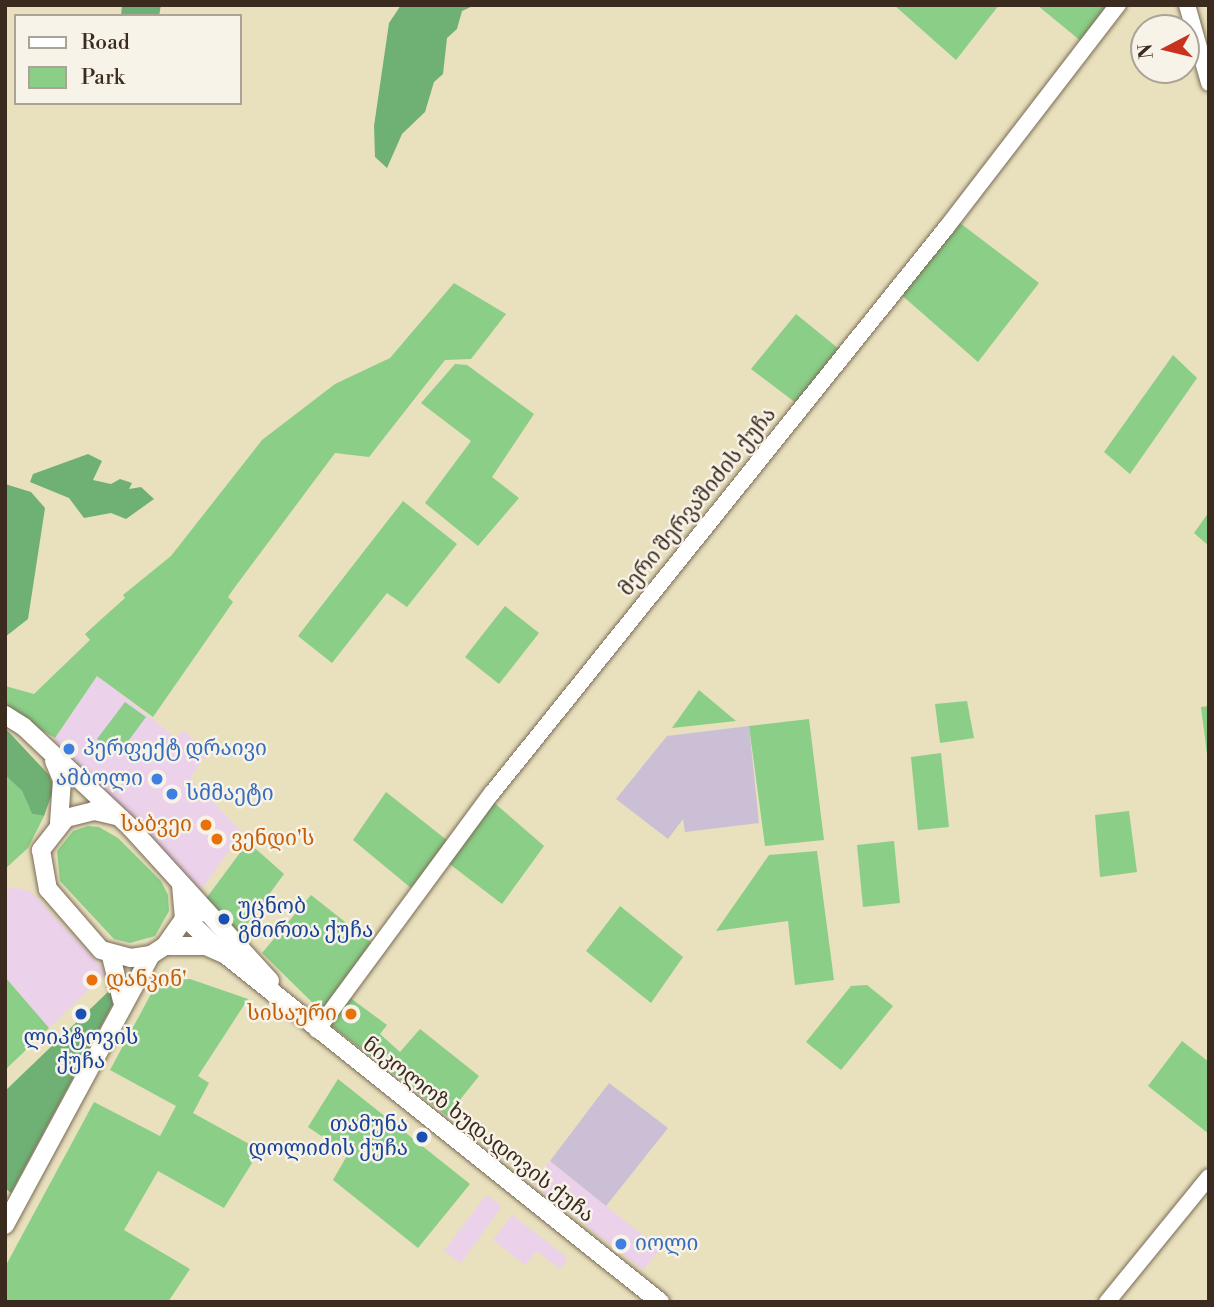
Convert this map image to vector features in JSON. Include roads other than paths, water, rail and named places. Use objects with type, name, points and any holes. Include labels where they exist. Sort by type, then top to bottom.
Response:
[{"type":"main road","name":"ნიკოლოზ ხუდადოვის ქუჩა","points":[[5,715],[119,817],[216,918],[302,1018]]},
{"type":"main road","points":[[43,747],[62,780],[59,823],[41,850],[45,885],[111,956],[122,1001]]},
{"type":"main road","points":[[59,823],[94,811],[119,817]]},
{"type":"main road","points":[[5,1225],[122,1001],[184,919],[180,880]]},
{"type":"main road","points":[[216,918],[198,912],[192,924],[226,956]]},
{"type":"main road","name":"ნიკოლოზ ხუდადოვის ქუჩა","points":[[111,956],[205,946],[226,956],[660,1302]]},
{"type":"street","name":"მერი შერვაშიძის ქუჩა","points":[[317,1030],[518,760],[946,228],[1118,5]]},
{"type":"street","points":[[1186,5],[1209,83]]},
{"type":"street","points":[[1107,1302],[1209,1177]]},
{"type":"place","name":"პერფექტ დრაივი","points":[[69,749]]},
{"type":"place","name":"ამბოლი","points":[[157,779]]},
{"type":"place","name":"სმმაეტი","points":[[172,794]]},
{"type":"place","name":"საბვეი","points":[[206,825]]},
{"type":"place","name":"ვენდი'ს","points":[[217,839]]},
{"type":"place","name":"უცნობ გმირთა ქუჩა","points":[[224,919]]},
{"type":"place","name":"დანკინ'","points":[[92,980]]},
{"type":"place","name":"ლიპტოვის ქუჩა","points":[[81,1014]]},
{"type":"place","name":"სისაური","points":[[351,1014]]},
{"type":"place","name":"თამუნა დოლიძის ქუჩა","points":[[422,1137]]},
{"type":"place","name":"იოლი","points":[[621,1244]]}]
